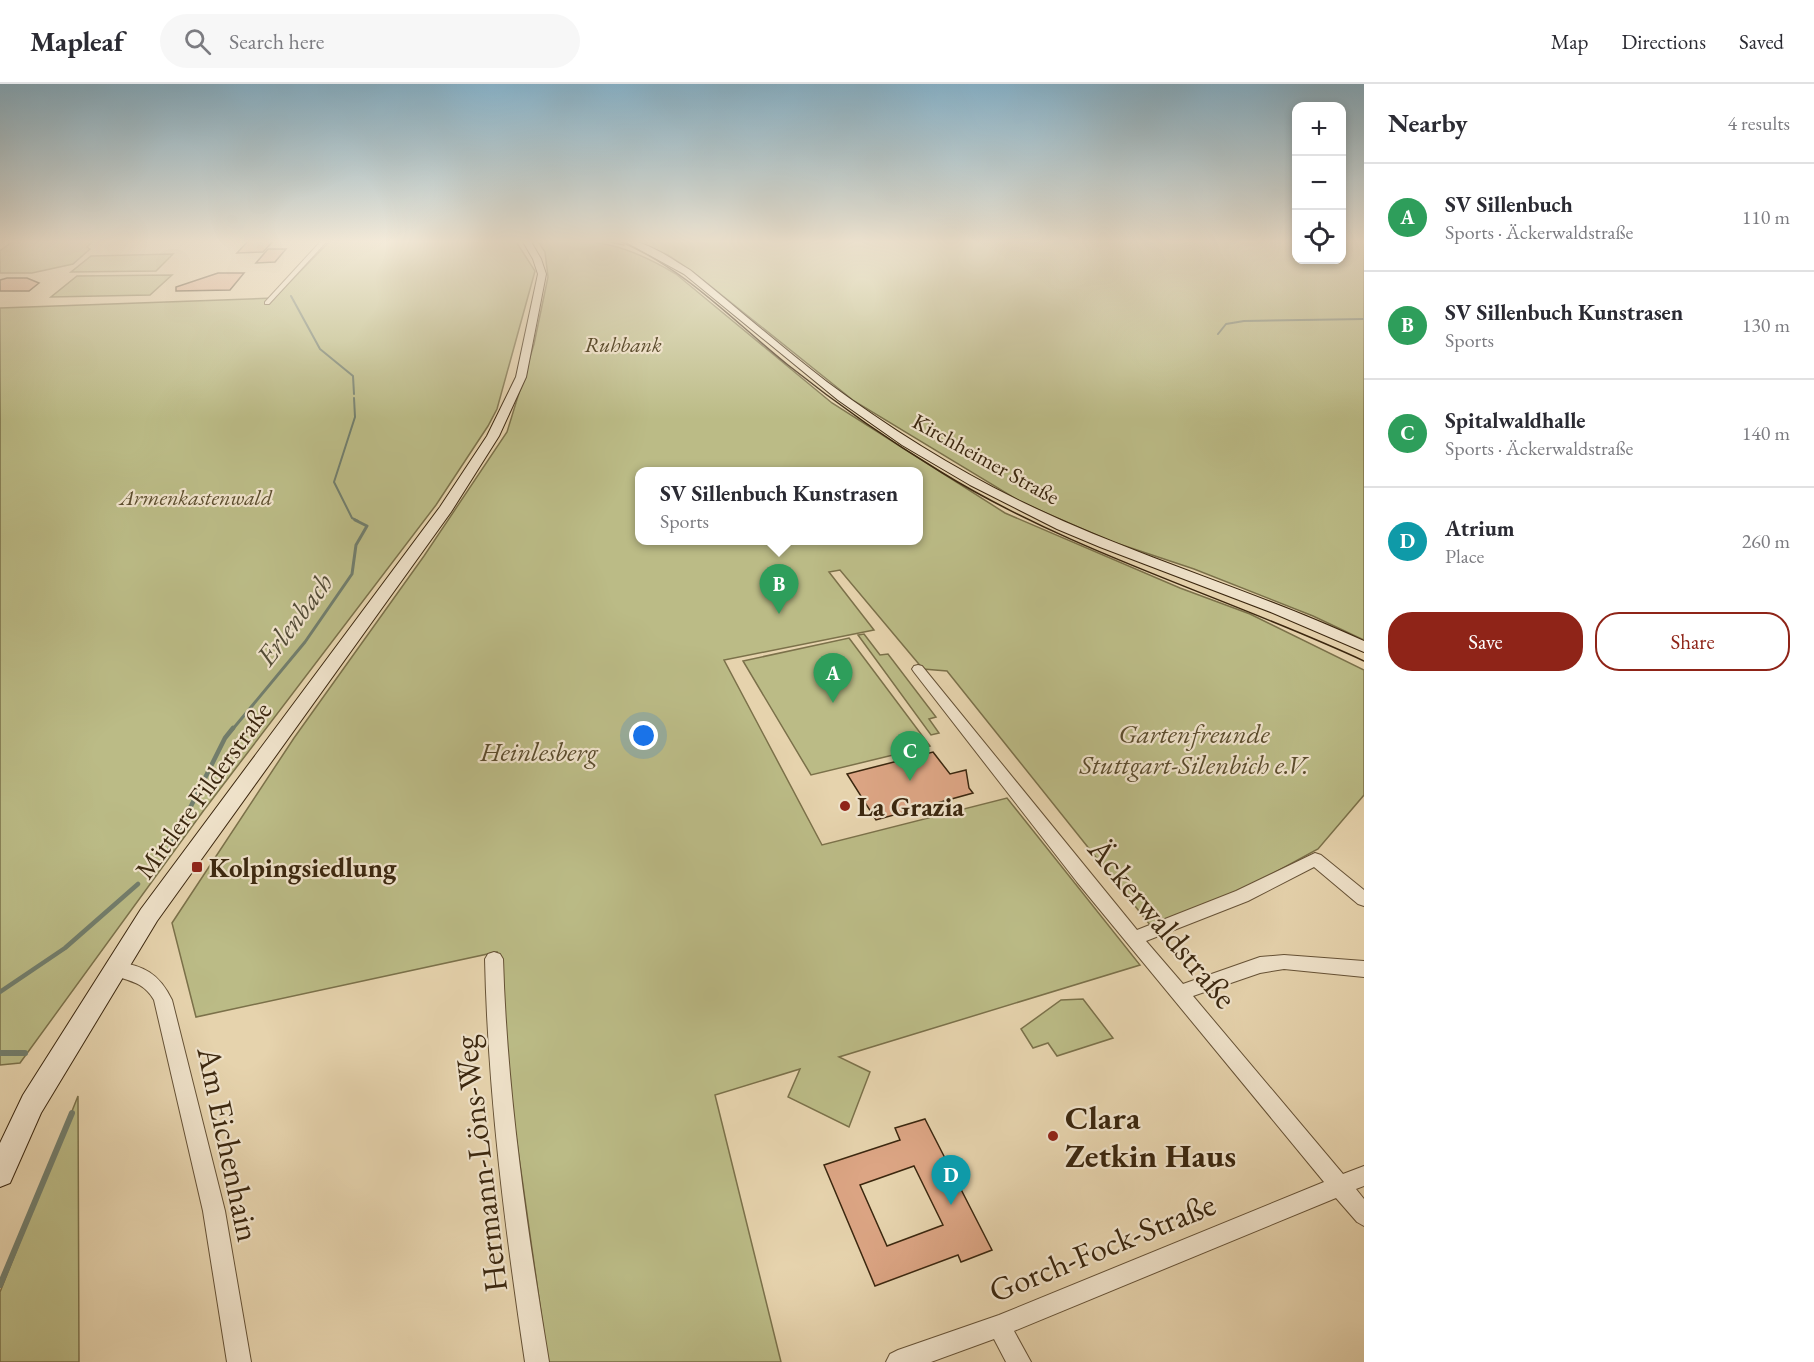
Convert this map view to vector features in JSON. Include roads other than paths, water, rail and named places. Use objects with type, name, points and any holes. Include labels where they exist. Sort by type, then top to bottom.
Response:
[{"type":"main road","name":"Mittlere Filderstraße","points":[[0,1173],[32,1104],[158,902],[446,508],[493,436],[521,377],[537,300]]},
{"type":"main road","name":"Kirchheimer Straße","points":[[721,300],[843,400],[968,478],[1019,506],[1091,538],[1276,609],[1364,647]]},
{"type":"street","points":[[267,303],[270,300]]},
{"type":"street","name":"Äckerwaldstraße","points":[[918,669],[1134,938],[1364,1215]]},
{"type":"street","points":[[1134,938],[1322,865],[1364,899]]},
{"type":"street","name":"Hermann-Löns-Weg","points":[[494,959],[494,1025],[504,1122],[521,1265],[537,1362]]},
{"type":"street","points":[[1180,993],[1260,965],[1284,962],[1364,969]]},
{"type":"street","name":"Am Eichenhain","points":[[115,969],[126,970],[153,981],[163,1000],[214,1211],[239,1362]]},
{"type":"street","name":"Gorch-Fock-Straße","points":[[898,1362],[999,1326],[1364,1176]]},
{"type":"street","points":[[999,1326],[1019,1362]]},
{"type":"waterway","name":"Erlenbach","points":[[293,300],[320,349],[353,376],[354,394]]},
{"type":"waterway","points":[[1218,334],[1226,324],[1244,321],[1364,319]]},
{"type":"waterway","name":"Erlenbach","points":[[354,398],[355,417],[334,482],[352,518],[358,521]]},
{"type":"waterway","name":"Erlenbach","points":[[232,730],[305,642],[352,574],[356,545],[367,526],[355,520]]},
{"type":"waterway","name":"Erlenbach","points":[[167,854],[225,738],[233,728]]},
{"type":"waterway","points":[[0,992],[65,948],[138,884]]},
{"type":"waterway","points":[[0,1053],[25,1053]]},
{"type":"waterway","points":[[0,1285],[72,1113]]},
{"type":"tram line","points":[[711,300],[825,394],[921,460],[991,501],[1096,550],[1364,661]]},
{"type":"place","name":"SV Sillenbuch Kunstrasen","points":[[779,614]]},
{"type":"place","name":"SV Sillenbuch","points":[[833,703]]},
{"type":"place","name":"Spitalwaldhalle","points":[[910,781]]},
{"type":"place","name":"La Grazia","points":[[845,806]]},
{"type":"place","name":"Kolpingsiedlung","points":[[197,867]]},
{"type":"place","name":"Clara Zetkin Haus","points":[[1053,1136]]},
{"type":"place","name":"Atrium","points":[[951,1205]]},
{"type":"park label","name":"Ruhbank","points":[[623,344]]},
{"type":"park label","name":"Armenkastenwald","points":[[196,497]]},
{"type":"park label","name":"Gartenfreunde Stuttgart-Silenbich e.V.","points":[[1194,748]]},
{"type":"park label","name":"Heinlesberg","points":[[539,751]]}]
